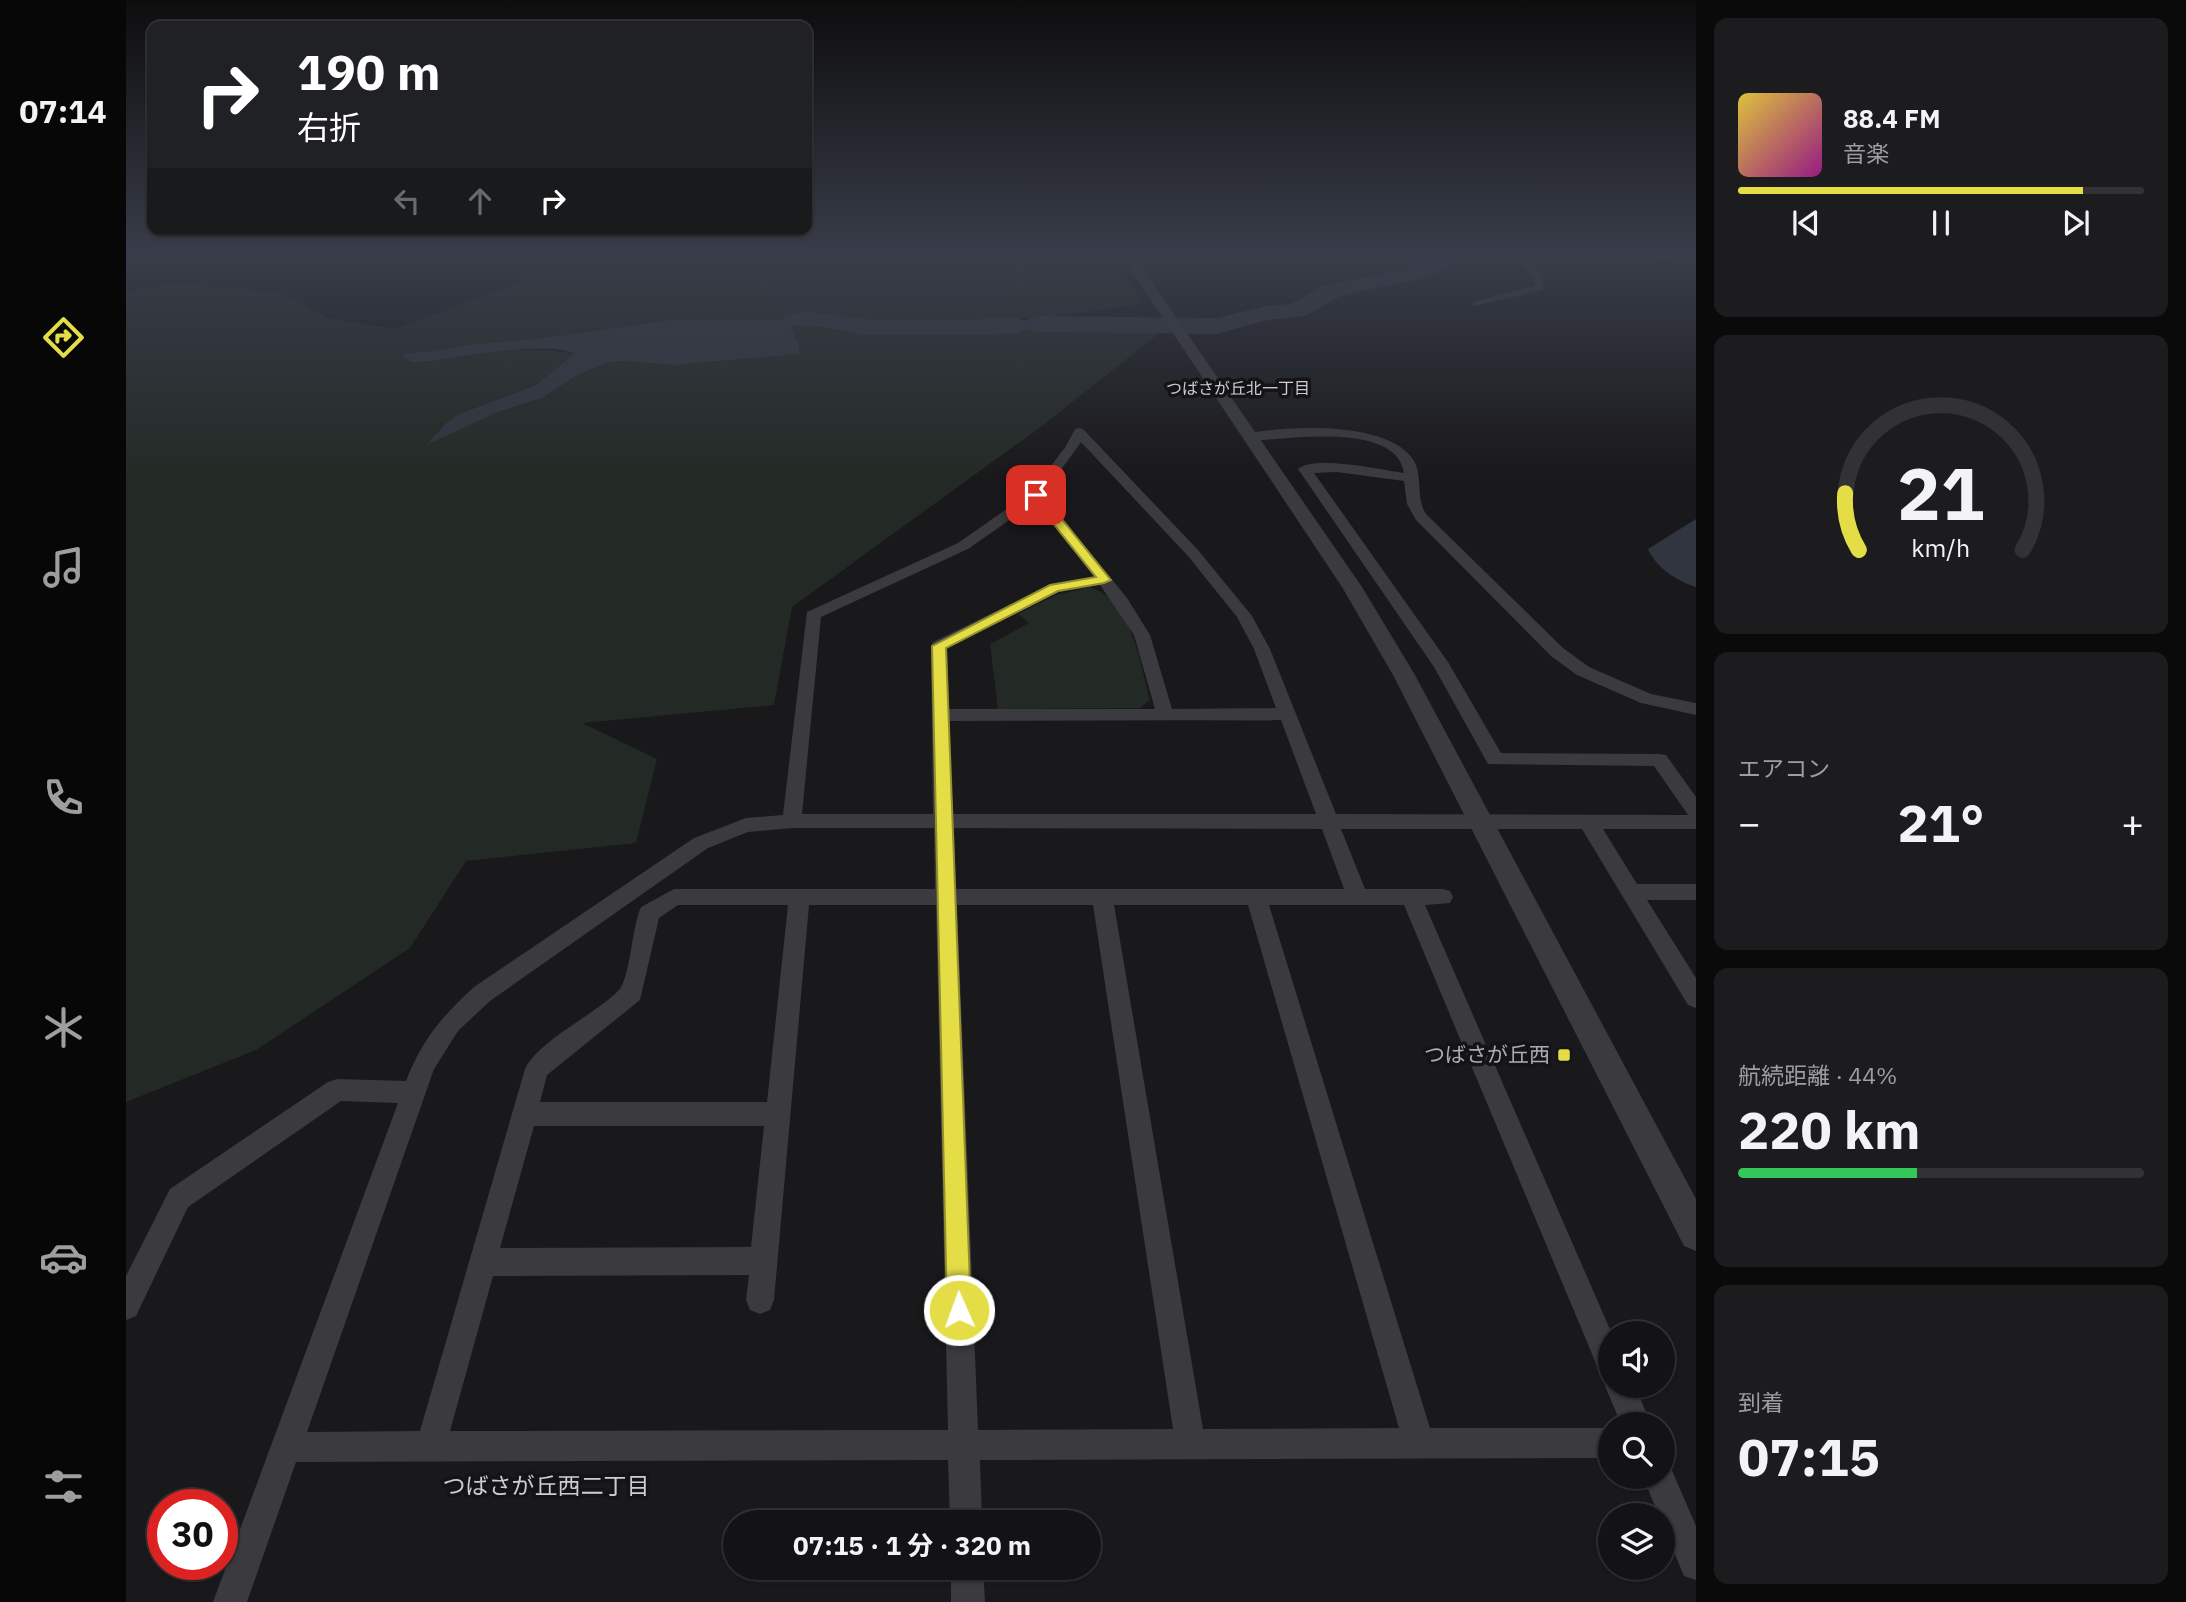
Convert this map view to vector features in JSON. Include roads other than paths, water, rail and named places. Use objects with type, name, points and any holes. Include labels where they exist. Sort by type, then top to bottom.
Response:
[{"type":"street","points":[[1179,330],[1352,587],[1404,675],[1696,1234]]},
{"type":"street","points":[[792,821],[813,615],[963,546],[1036,495],[1072,447],[1079,432],[1193,553],[1244,616],[1262,649],[1358,897]]},
{"type":"street","points":[[1251,438],[1340,433],[1372,438],[1396,448],[1409,463],[1412,501],[1421,516],[1557,652],[1583,671],[1615,687],[1647,699],[1696,709]]},
{"type":"street","points":[[1411,478],[1337,468],[1305,469],[1442,666],[1495,759],[1659,760],[1696,811]]},
{"type":"street","points":[[1036,495],[1104,580],[1142,635],[1165,715]]},
{"type":"street","points":[[966,1510],[939,646],[1055,588],[1104,580]]},
{"type":"street","points":[[940,715],[1287,714]]},
{"type":"street","points":[[230,1602],[424,1065],[450,1024],[482,994],[701,842],[746,825],[792,821],[1696,822]]},
{"type":"street","points":[[1588,822],[1696,998]]},
{"type":"street","points":[[1631,892],[1696,892]]},
{"type":"street","points":[[431,1446],[537,1069],[632,993],[649,914],[674,897],[1443,897]]},
{"type":"street","points":[[760,1300],[799,897]]},
{"type":"street","points":[[1102,897],[1191,1446]]},
{"type":"street","points":[[1256,897],[1419,1444]]},
{"type":"street","points":[[1411,897],[1598,1335]]},
{"type":"street","points":[[126,1306],[179,1198],[337,1090],[414,1092]]},
{"type":"street","points":[[524,1114],[778,1114]]},
{"type":"street","points":[[483,1262],[764,1261]]},
{"type":"street","points":[[286,1447],[1598,1443]]},
{"type":"street","points":[[1664,1489],[1696,1563]]},
{"type":"street","points":[[967,1580],[968,1602]]},
{"type":"place","name":"つばさが丘西","points":[[1564,1055]]},
{"type":"district","name":"つばさが丘北一丁目","points":[[1238,388]]},
{"type":"district","name":"つばさが丘西二丁目","points":[[546,1486]]}]
